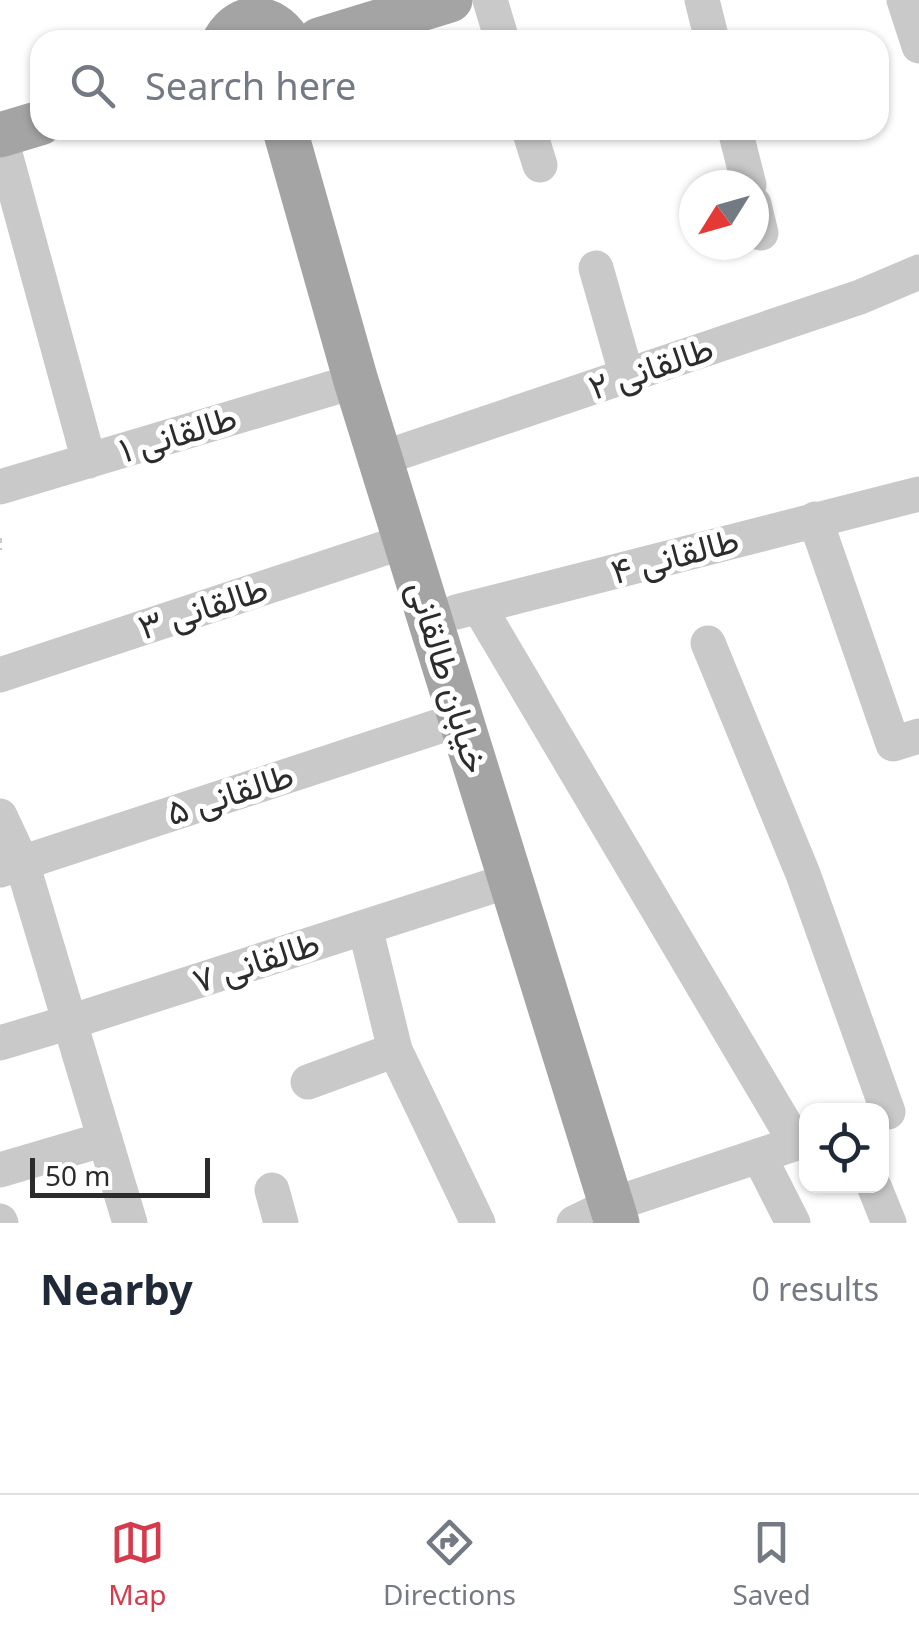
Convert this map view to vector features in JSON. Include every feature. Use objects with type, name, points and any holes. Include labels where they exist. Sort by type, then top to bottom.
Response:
[{"type":"main road","points":[[352,30],[450,0]]},
{"type":"main road","points":[[236,21],[257,19],[281,30]]},
{"type":"main road","points":[[0,136],[30,126]]},
{"type":"main road","name":"خیابان طالقانی","points":[[288,140],[356,381],[510,880],[601,1217]]},
{"type":"street","points":[[490,0],[499,30]]},
{"type":"street","points":[[702,0],[710,30]]},
{"type":"street","points":[[904,0],[919,46]]},
{"type":"street","points":[[0,136],[89,461]]},
{"type":"street","points":[[532,140],[540,165]]},
{"type":"street","points":[[738,140],[745,170]]},
{"type":"street","points":[[596,268],[627,377]]},
{"type":"street","name":"طالقانی ۲","points":[[380,459],[627,377],[919,272]]},
{"type":"street","name":"طالقانی ۱","points":[[0,487],[356,381]]},
{"type":"street","name":"طالقانی ۴","points":[[431,619],[919,494]]},
{"type":"street","points":[[815,519],[892,744],[919,736]]},
{"type":"street","name":"طالقانی ۳","points":[[0,675],[406,541]]},
{"type":"street","points":[[478,607],[799,1138]]},
{"type":"street","points":[[708,643],[896,1109]]},
{"type":"street","name":"طالقانی ۵","points":[[11,867],[460,718]]},
{"type":"street","points":[[0,816],[11,867],[70,1022],[130,1223]]},
{"type":"street","name":"طالقانی ۷","points":[[0,1043],[510,880]]},
{"type":"street","points":[[365,927],[395,1050],[478,1223]]},
{"type":"street","points":[[308,1082],[395,1050]]},
{"type":"street","points":[[0,1170],[105,1139]]},
{"type":"street","points":[[601,1217],[799,1142]]},
{"type":"street","points":[[759,1156],[793,1223]]},
{"type":"street","points":[[877,1193],[889,1223]]},
{"type":"path","points":[[0,538],[0,550]]}]
